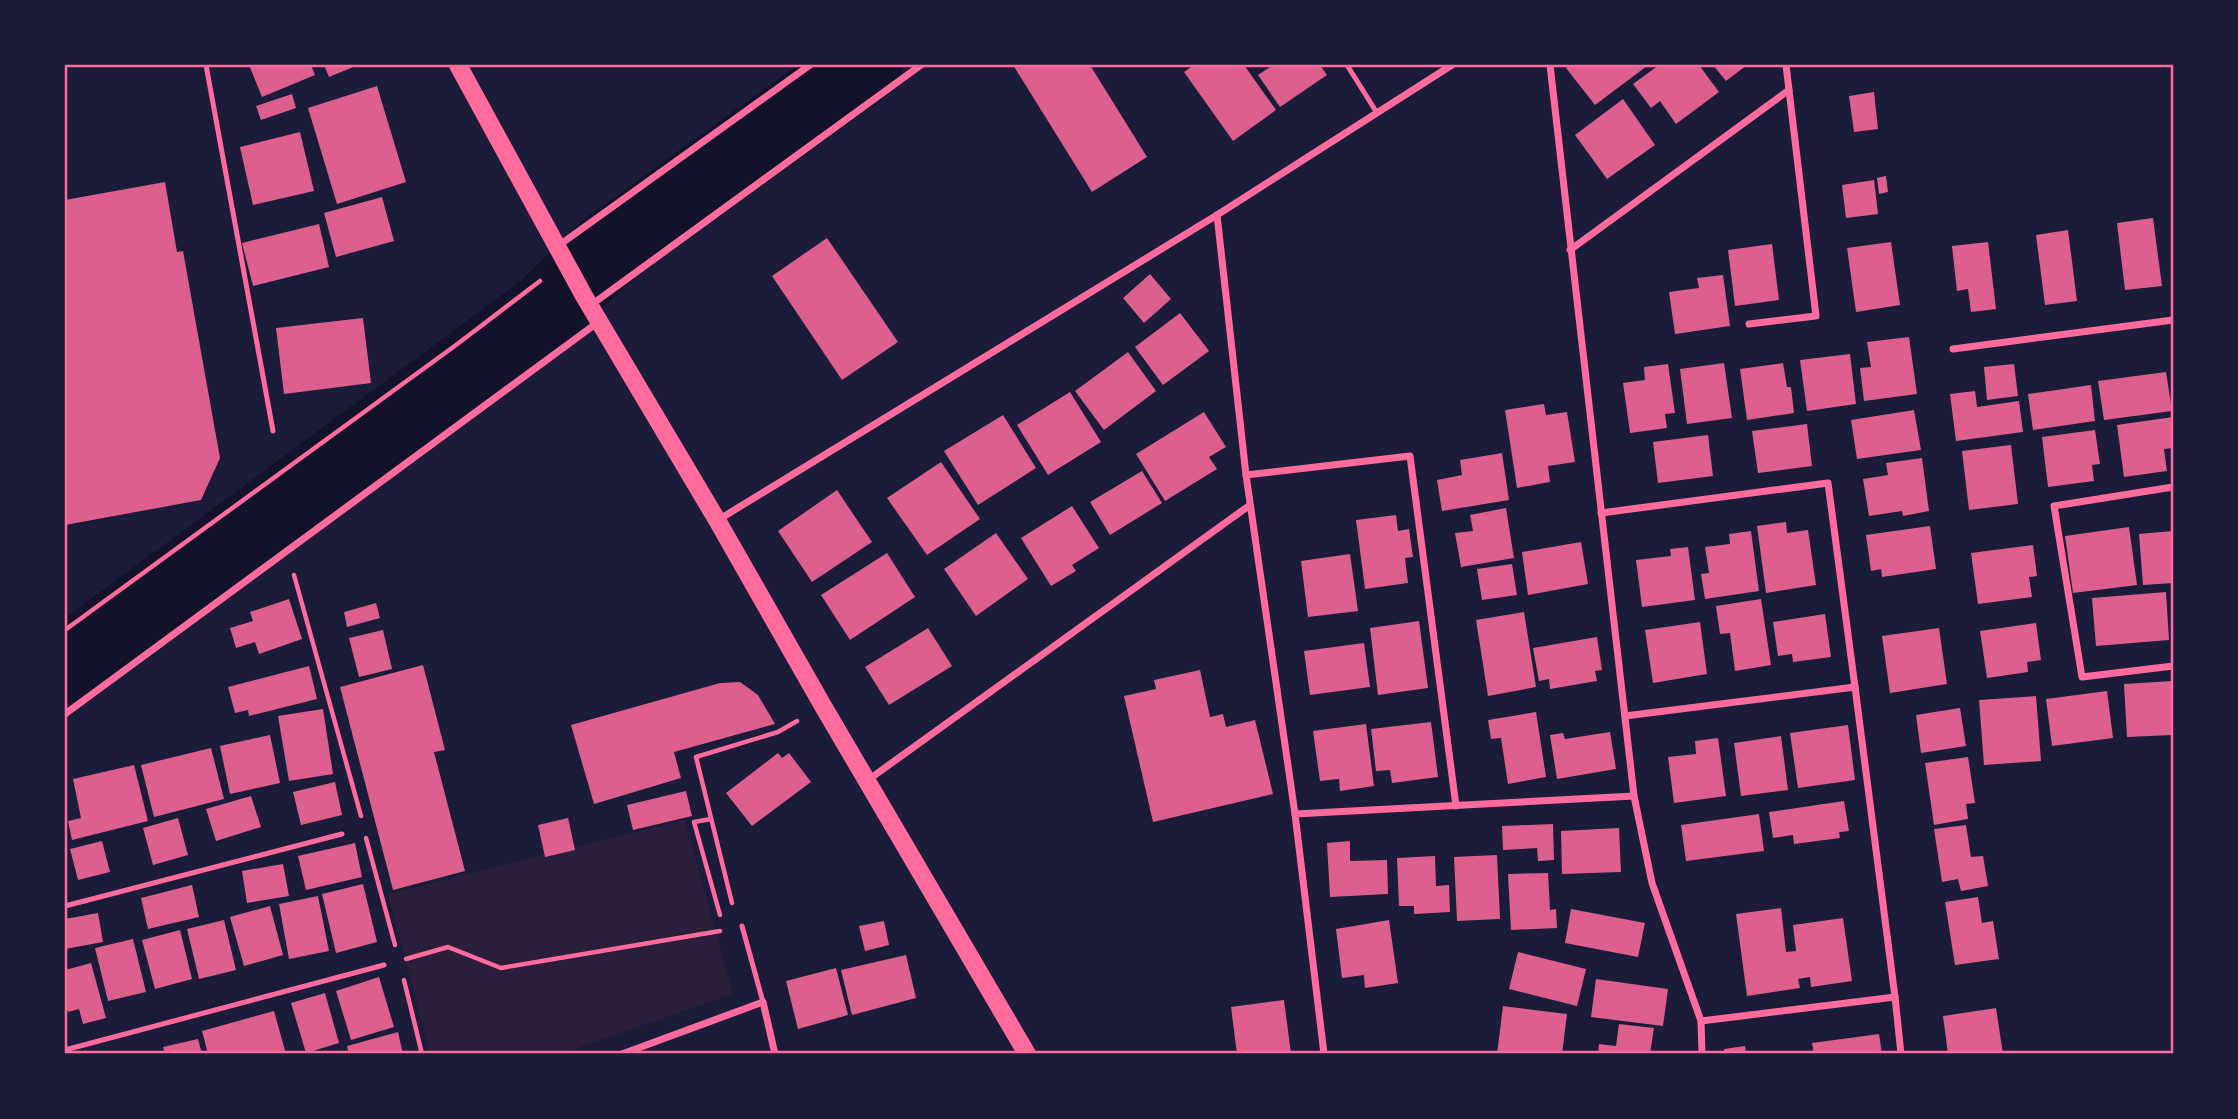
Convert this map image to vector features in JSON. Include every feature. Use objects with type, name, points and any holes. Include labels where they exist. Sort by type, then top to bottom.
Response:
[{"type":"main road","points":[[458,65],[591,308],[1027,1054]]},
{"type":"street","points":[[556,247],[810,65]]},
{"type":"street","points":[[65,714],[281,555],[591,308],[921,65]]},
{"type":"street","points":[[717,520],[1217,215],[1452,65]]},
{"type":"street","points":[[1550,65],[1634,796],[1652,883],[1702,1021],[1702,1054]]},
{"type":"street","points":[[1749,324],[1816,316],[1786,65]]},
{"type":"street","points":[[1570,250],[1789,90]]},
{"type":"street","points":[[1217,215],[1246,475],[1295,814],[1324,1054]]},
{"type":"street","points":[[1953,349],[2173,320]]},
{"type":"street","points":[[1246,475],[1410,456],[1456,806]]},
{"type":"street","points":[[1601,513],[1828,483],[1901,1054]]},
{"type":"street","points":[[2173,486],[2054,506],[2082,677],[2173,666]]},
{"type":"street","points":[[868,780],[1250,505]]},
{"type":"street","points":[[1625,716],[1855,687]]},
{"type":"street","points":[[1295,814],[1634,796]]},
{"type":"street","points":[[1702,1021],[1895,997]]},
{"type":"street","points":[[622,1054],[763,1002],[775,1054]]},
{"type":"lane","points":[[206,65],[274,431]]},
{"type":"lane","points":[[1347,65],[1377,113]]},
{"type":"lane","points":[[65,906],[342,834]]},
{"type":"lane","points":[[742,926],[763,1002]]},
{"type":"lane","points":[[65,1050],[384,965]]},
{"type":"path","points":[[65,630],[540,281]]},
{"type":"path","points":[[281,555],[296,578],[422,1054]]},
{"type":"path","points":[[384,965],[448,947],[501,968],[742,926],[731,901],[696,757],[778,732],[822,706]]},
{"type":"path","points":[[711,819],[694,822],[725,931]]},
{"type":"shaded area","points":[[685,820],[733,994],[560,1054],[430,1054],[388,894]]},
{"type":"building","points":[[249,65],[311,65],[315,75],[262,97]]},
{"type":"building","points":[[324,65],[358,65],[329,77]]},
{"type":"building","points":[[1013,65],[1090,65],[1147,157],[1092,192]]},
{"type":"building","points":[[1194,65],[1244,65],[1276,110],[1233,141],[1184,72]]},
{"type":"building","points":[[1273,65],[1320,65],[1327,75],[1280,107],[1258,75]]},
{"type":"building","points":[[1570,65],[1647,66],[1595,105],[1566,68]]},
{"type":"building","points":[[1659,65],[1699,65],[1719,92],[1676,124],[1660,101],[1651,108],[1633,84]]},
{"type":"building","points":[[1713,65],[1747,65],[1726,81]]},
{"type":"building","points":[[377,86],[406,182],[337,204],[308,108]]},
{"type":"building","points":[[1874,92],[1878,129],[1854,132],[1849,96]]},
{"type":"building","points":[[292,94],[296,108],[261,120],[256,106]]},
{"type":"building","points":[[1623,99],[1655,145],[1607,179],[1575,135]]},
{"type":"building","points":[[300,132],[314,191],[253,205],[240,147]]},
{"type":"building","points":[[1886,176],[1888,192],[1879,194],[1877,178]]},
{"type":"building","points":[[1874,180],[1878,214],[1846,218],[1842,185]]},
{"type":"building","points":[[165,182],[177,252],[183,251],[220,458],[201,500],[65,525],[65,200]]},
{"type":"building","points":[[382,197],[394,241],[336,257],[324,213]]},
{"type":"building","points":[[2153,218],[2162,286],[2125,290],[2117,223]]},
{"type":"building","points":[[319,224],[329,267],[253,286],[242,243]]},
{"type":"building","points":[[2068,230],[2077,301],[2045,305],[2036,235]]},
{"type":"building","points":[[827,238],[898,342],[842,380],[772,276]]},
{"type":"building","points":[[1891,242],[1900,305],[1856,312],[1847,248]]},
{"type":"building","points":[[1988,242],[1996,309],[1971,312],[1968,289],[1957,291],[1952,246]]},
{"type":"building","points":[[1772,244],[1779,300],[1735,306],[1728,250]]},
{"type":"building","points":[[1150,274],[1171,299],[1144,323],[1123,298]]},
{"type":"building","points":[[1723,275],[1730,326],[1675,334],[1669,292],[1699,288],[1697,278]]},
{"type":"building","points":[[1180,313],[1209,351],[1163,385],[1135,347]]},
{"type":"building","points":[[363,318],[371,383],[284,394],[276,328]]},
{"type":"building","points":[[1909,337],[1917,394],[1864,401],[1860,368],[1871,367],[1867,342]]},
{"type":"building","points":[[1128,352],[1156,391],[1104,430],[1075,391]]},
{"type":"building","points":[[1850,354],[1856,404],[1807,411],[1800,360]]},
{"type":"building","points":[[1724,363],[1732,418],[1687,424],[1680,369]]},
{"type":"building","points":[[1783,363],[1787,387],[1791,387],[1794,413],[1747,420],[1740,369]]},
{"type":"building","points":[[1668,364],[1675,413],[1665,414],[1667,428],[1630,433],[1623,383],[1645,380],[1644,367]]},
{"type":"building","points":[[2014,364],[2018,396],[1987,400],[1984,367]]},
{"type":"building","points":[[2166,372],[2172,411],[2104,420],[2098,381]]},
{"type":"building","points":[[2091,385],[2095,421],[2033,430],[2028,394]]},
{"type":"building","points":[[1975,391],[1977,407],[2019,401],[2023,432],[1956,441],[1950,394]]},
{"type":"building","points":[[1070,392],[1101,442],[1048,475],[1017,425]]},
{"type":"building","points":[[1544,404],[1546,415],[1567,412],[1575,462],[1548,466],[1550,482],[1517,488],[1505,410]]},
{"type":"building","points":[[1914,410],[1921,450],[1857,459],[1851,420]]},
{"type":"building","points":[[1204,412],[1226,447],[1209,457],[1217,469],[1165,501],[1136,454]]},
{"type":"building","points":[[1003,415],[1036,468],[978,505],[944,451]]},
{"type":"building","points":[[2173,417],[2173,448],[2164,449],[2167,471],[2124,477],[2117,425]]},
{"type":"building","points":[[1807,424],[1812,466],[1758,473],[1752,431]]},
{"type":"building","points":[[2095,430],[2100,464],[2092,465],[2094,481],[2048,487],[2042,437]]},
{"type":"building","points":[[1708,435],[1713,476],[1658,483],[1653,442]]},
{"type":"building","points":[[2011,445],[2018,504],[1969,510],[1962,451]]},
{"type":"building","points":[[1502,453],[1509,500],[1442,511],[1437,480],[1462,475],[1460,460]]},
{"type":"building","points":[[1922,458],[1929,511],[1903,516],[1902,511],[1869,516],[1863,479],[1888,475],[1886,463]]},
{"type":"building","points":[[941,462],[980,519],[927,555],[887,498]]},
{"type":"building","points":[[1142,471],[1162,503],[1110,535],[1090,502]]},
{"type":"building","points":[[837,490],[872,542],[812,582],[778,531]]},
{"type":"building","points":[[1072,506],[1099,548],[1072,565],[1076,571],[1051,586],[1021,538]]},
{"type":"building","points":[[1506,508],[1514,558],[1461,567],[1455,533],[1473,531],[1470,515]]},
{"type":"building","points":[[1396,515],[1398,531],[1409,529],[1413,557],[1405,558],[1408,583],[1365,589],[1356,520]]},
{"type":"building","points":[[1786,522],[1787,533],[1808,530],[1816,585],[1766,593],[1757,526]]},
{"type":"building","points":[[1930,526],[1936,569],[1882,577],[1881,569],[1871,571],[1866,535]]},
{"type":"building","points":[[2129,527],[2137,585],[2073,593],[2065,536]]},
{"type":"building","points":[[1751,531],[1759,591],[1705,599],[1701,574],[1709,573],[1705,547],[1730,544],[1729,534]]},
{"type":"building","points":[[2173,531],[2173,583],[2143,585],[2139,534]]},
{"type":"building","points":[[996,533],[1028,579],[976,616],[944,569]]},
{"type":"building","points":[[1581,542],[1588,584],[1528,595],[1522,552]]},
{"type":"building","points":[[2033,545],[2037,576],[2029,577],[2032,597],[1978,604],[1971,553]]},
{"type":"building","points":[[1688,547],[1695,600],[1642,607],[1636,560],[1671,556],[1670,549]]},
{"type":"building","points":[[887,553],[915,597],[850,640],[821,595]]},
{"type":"building","points":[[1350,554],[1358,611],[1308,617],[1301,561]]},
{"type":"building","points":[[1512,564],[1517,595],[1482,600],[1477,569]]},
{"type":"building","points":[[2166,592],[2169,640],[2096,646],[2092,598]]},
{"type":"building","points":[[289,599],[302,639],[259,654],[255,642],[236,648],[230,628],[253,621],[250,612]]},
{"type":"building","points":[[1761,599],[1771,665],[1735,671],[1730,633],[1720,634],[1716,606]]},
{"type":"building","points":[[376,603],[380,618],[347,627],[344,612]]},
{"type":"building","points":[[1524,612],[1536,687],[1488,696],[1476,620]]},
{"type":"building","points":[[1825,614],[1831,657],[1793,662],[1792,654],[1778,656],[1773,622]]},
{"type":"building","points":[[1419,621],[1428,688],[1378,695],[1370,628]]},
{"type":"building","points":[[1700,622],[1707,674],[1653,683],[1645,630]]},
{"type":"building","points":[[2036,623],[2041,660],[2027,662],[2028,672],[1987,678],[1980,631]]},
{"type":"building","points":[[928,628],[952,666],[889,705],[865,667]]},
{"type":"building","points":[[1939,628],[1947,684],[1890,693],[1882,636]]},
{"type":"building","points":[[383,630],[392,669],[359,677],[349,638]]},
{"type":"building","points":[[1597,637],[1602,670],[1595,671],[1597,681],[1550,689],[1549,679],[1539,681],[1533,648]]},
{"type":"building","points":[[1364,643],[1370,687],[1310,695],[1304,651]]},
{"type":"building","points":[[423,665],[445,750],[434,752],[465,871],[393,890],[340,687]]},
{"type":"building","points":[[309,666],[317,699],[249,716],[248,710],[235,713],[228,687]]},
{"type":"building","points":[[1200,670],[1210,717],[1223,714],[1226,727],[1255,720],[1273,794],[1153,822],[1124,696],[1156,689],[1154,680]]},
{"type":"building","points":[[2173,681],[2173,735],[2127,737],[2124,684]]},
{"type":"building","points":[[740,682],[758,695],[775,724],[674,752],[681,778],[594,804],[571,725],[720,683]]},
{"type":"building","points":[[2107,691],[2113,738],[2052,746],[2046,699]]},
{"type":"building","points":[[2036,696],[2041,761],[1984,765],[1979,700]]},
{"type":"building","points":[[1960,708],[1966,746],[1921,753],[1916,715]]},
{"type":"building","points":[[323,709],[333,774],[289,781],[278,716]]},
{"type":"building","points":[[1536,712],[1546,777],[1508,784],[1501,738],[1491,739],[1488,720]]},
{"type":"building","points":[[1431,722],[1438,777],[1392,783],[1390,770],[1376,771],[1371,729]]},
{"type":"building","points":[[1366,724],[1374,786],[1340,791],[1339,779],[1320,781],[1313,731]]},
{"type":"building","points":[[1848,725],[1855,780],[1798,788],[1790,733]]},
{"type":"building","points":[[1610,732],[1616,769],[1557,779],[1550,735],[1563,733],[1565,739]]},
{"type":"building","points":[[270,735],[280,783],[230,794],[220,746]]},
{"type":"building","points":[[1781,736],[1788,790],[1741,796],[1734,743]]},
{"type":"building","points":[[1718,738],[1726,796],[1674,803],[1668,757],[1696,754],[1695,741]]},
{"type":"building","points":[[211,748],[224,799],[154,817],[141,765]]},
{"type":"building","points":[[778,753],[782,758],[789,753],[811,782],[752,826],[726,793]]},
{"type":"building","points":[[1968,757],[1975,803],[1966,804],[1968,819],[1934,825],[1925,763]]},
{"type":"building","points":[[134,765],[148,821],[72,840],[68,821],[81,818],[73,779]]},
{"type":"building","points":[[335,782],[342,815],[301,825],[293,792]]},
{"type":"building","points":[[686,791],[692,816],[633,830],[627,805]]},
{"type":"building","points":[[251,796],[261,827],[216,841],[206,809]]},
{"type":"building","points":[[1844,801],[1849,831],[1839,832],[1840,838],[1794,844],[1793,835],[1773,838],[1769,812]]},
{"type":"building","points":[[1759,814],[1764,851],[1686,861],[1681,825]]},
{"type":"building","points":[[178,818],[188,855],[153,865],[143,828]]},
{"type":"building","points":[[568,818],[575,850],[545,857],[538,825]]},
{"type":"building","points":[[1553,824],[1554,860],[1538,861],[1537,848],[1503,850],[1502,826]]},
{"type":"building","points":[[1966,825],[1971,857],[1983,856],[1988,886],[1961,891],[1958,879],[1942,882],[1934,829]]},
{"type":"building","points":[[1619,828],[1621,872],[1562,874],[1561,831]]},
{"type":"building","points":[[102,841],[110,872],[78,880],[70,849]]},
{"type":"building","points":[[1350,841],[1350,861],[1387,860],[1388,894],[1330,897],[1327,843]]},
{"type":"building","points":[[355,843],[362,877],[306,890],[298,856]]},
{"type":"building","points":[[1497,855],[1500,919],[1457,921],[1454,857]]},
{"type":"building","points":[[1435,856],[1436,886],[1449,885],[1450,912],[1414,914],[1414,906],[1399,906],[1397,858]]},
{"type":"building","points":[[283,864],[289,896],[247,903],[242,871]]},
{"type":"building","points":[[1548,873],[1550,910],[1556,909],[1557,928],[1511,930],[1508,874]]},
{"type":"building","points":[[363,884],[377,942],[336,953],[322,894]]},
{"type":"building","points":[[192,885],[199,917],[148,929],[141,898]]},
{"type":"building","points":[[318,896],[329,951],[289,959],[279,904]]},
{"type":"building","points":[[1978,897],[1982,923],[1993,921],[1999,959],[1955,965],[1945,902]]},
{"type":"building","points":[[270,906],[283,955],[244,966],[230,917]]},
{"type":"building","points":[[1781,908],[1786,952],[1796,951],[1793,925],[1843,918],[1852,981],[1811,987],[1810,977],[1798,979],[1800,988],[1747,996],[1736,914]]},
{"type":"building","points":[[1571,909],[1645,923],[1638,957],[1565,943]]},
{"type":"building","points":[[98,913],[103,942],[65,949],[65,919]]},
{"type":"building","points":[[224,920],[236,970],[199,979],[187,929]]},
{"type":"building","points":[[1389,920],[1398,983],[1365,988],[1364,975],[1342,978],[1336,929]]},
{"type":"building","points":[[884,921],[889,945],[865,951],[859,926]]},
{"type":"building","points":[[180,930],[192,979],[155,989],[142,940]]},
{"type":"building","points":[[133,939],[146,992],[108,1001],[95,948]]},
{"type":"building","points":[[1518,952],[1586,969],[1577,1006],[1509,989]]},
{"type":"building","points":[[906,955],[916,998],[852,1015],[841,970]]},
{"type":"building","points":[[91,963],[106,1018],[83,1024],[79,1009],[68,1012],[65,1000],[65,970]]},
{"type":"building","points":[[836,968],[848,1015],[798,1029],[786,981]]},
{"type":"building","points":[[379,977],[394,1027],[351,1040],[336,991]]},
{"type":"building","points":[[1596,979],[1668,989],[1663,1026],[1591,1017]]},
{"type":"building","points":[[325,993],[339,1043],[306,1053],[291,1003]]},
{"type":"building","points":[[1284,1000],[1291,1054],[1237,1054],[1231,1007]]},
{"type":"building","points":[[1503,1006],[1567,1014],[1562,1054],[1497,1054]]},
{"type":"building","points":[[1996,1008],[2003,1054],[1948,1054],[1943,1016]]},
{"type":"building","points":[[274,1011],[286,1054],[208,1054],[202,1031]]},
{"type":"building","points":[[1619,1024],[1654,1028],[1650,1054],[1598,1054],[1599,1044],[1616,1046]]},
{"type":"building","points":[[398,1032],[403,1054],[349,1054],[347,1046]]},
{"type":"building","points":[[1879,1034],[1882,1054],[1814,1054],[1812,1043]]},
{"type":"building","points":[[198,1039],[202,1054],[165,1054],[163,1047]]},
{"type":"building","points":[[1745,1046],[1746,1054],[1725,1054],[1724,1049]]},
{"type":"waterway","points":[[65,666],[545,311],[610,248],[864,65]]}]
